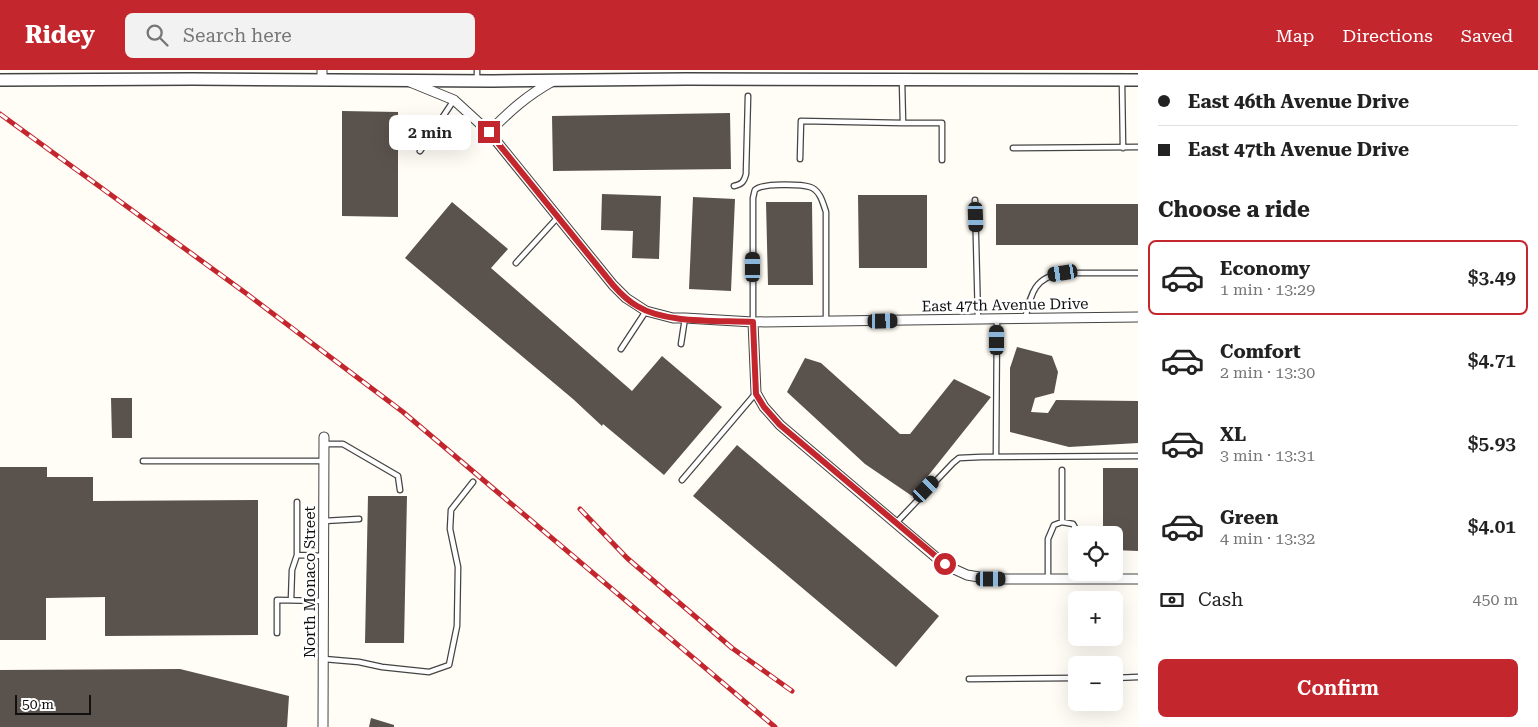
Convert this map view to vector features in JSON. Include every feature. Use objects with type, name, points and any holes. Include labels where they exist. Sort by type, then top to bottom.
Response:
[{"type":"street","points":[[0,80],[322,75],[403,80],[477,76],[553,81],[686,74],[902,80],[1122,75],[1138,80]]},
{"type":"street","name":"East 47th Avenue Drive","points":[[403,80],[454,100],[489,132],[613,285],[626,298],[646,311],[664,316],[753,322],[1138,317]]},
{"type":"street","points":[[489,132],[530,94],[553,81]]},
{"type":"street","points":[[753,322],[756,394],[764,407],[780,425],[945,564],[967,575],[991,579],[1068,577]]},
{"type":"street","name":"North Monaco Street","points":[[323,727],[324,440]]},
{"type":"street","points":[[1123,578],[1138,579]]},
{"type":"lane","points":[[1122,75],[1123,148]]},
{"type":"lane","points":[[902,80],[903,123]]},
{"type":"lane","points":[[734,186],[740,185],[746,174],[748,96]]},
{"type":"lane","points":[[420,151],[454,100]]},
{"type":"lane","points":[[800,159],[802,121],[942,123],[942,160]]},
{"type":"lane","points":[[1013,148],[1138,147]]},
{"type":"lane","points":[[753,322],[753,198],[755,190],[761,186],[768,185],[810,187],[823,200],[826,212],[826,322]]},
{"type":"lane","points":[[975,200],[978,320]]},
{"type":"lane","points":[[516,263],[558,217]]},
{"type":"lane","points":[[1025,319],[1030,296],[1044,278],[1051,274],[1138,273]]},
{"type":"lane","points":[[621,349],[646,311]]},
{"type":"lane","points":[[681,344],[684,318]]},
{"type":"lane","points":[[996,456],[997,319]]},
{"type":"lane","points":[[682,480],[756,394]]},
{"type":"lane","points":[[324,440],[344,444],[398,476],[400,490]]},
{"type":"lane","points":[[896,524],[932,483],[959,458],[996,456],[1138,456]]},
{"type":"lane","points":[[143,461],[324,461]]},
{"type":"lane","points":[[1062,470],[1062,522]]},
{"type":"lane","points":[[324,659],[429,672],[449,665],[458,616],[458,567],[450,529],[451,510],[472,482]]},
{"type":"lane","points":[[291,600],[292,570],[296,555],[297,502]]},
{"type":"lane","points":[[324,521],[359,519]]},
{"type":"lane","points":[[1048,579],[1048,540],[1054,525],[1062,522],[1073,524],[1074,526]]},
{"type":"lane","points":[[296,555],[324,556]]},
{"type":"lane","points":[[277,633],[277,600],[324,601]]},
{"type":"lane","points":[[970,679],[1068,678]]},
{"type":"lane","points":[[1123,678],[1138,678]]},
{"type":"building","points":[[342,111],[398,112],[398,217],[342,216]]},
{"type":"building","points":[[730,113],[731,169],[553,171],[552,116]]},
{"type":"building","points":[[602,194],[661,196],[659,259],[632,258],[633,231],[601,230]]},
{"type":"building","points":[[858,195],[927,195],[927,268],[859,268]]},
{"type":"building","points":[[693,197],[735,199],[731,291],[689,289]]},
{"type":"building","points":[[452,202],[508,249],[491,268],[632,391],[662,356],[722,407],[664,475],[603,424],[602,426],[573,399],[405,258]]},
{"type":"building","points":[[766,202],[812,202],[813,285],[768,285]]},
{"type":"building","points":[[996,204],[1138,204],[1138,245],[996,245]]},
{"type":"building","points":[[1017,347],[1052,356],[1058,372],[1054,393],[1035,398],[1031,412],[1048,413],[1056,400],[1138,401],[1138,443],[1069,447],[1010,432],[1010,368]]},
{"type":"building","points":[[805,358],[821,363],[900,434],[910,434],[954,379],[991,397],[912,496],[865,464],[787,392]]},
{"type":"building","points":[[111,398],[132,398],[132,438],[112,438]]},
{"type":"building","points":[[737,445],[939,616],[896,667],[693,496]]},
{"type":"building","points":[[0,467],[47,467],[47,477],[93,477],[93,501],[258,500],[258,635],[105,636],[105,597],[46,598],[46,640],[0,640]]},
{"type":"building","points":[[1103,468],[1138,468],[1138,551],[1123,550],[1123,526],[1103,526]]},
{"type":"building","points":[[368,496],[407,496],[404,643],[365,643]]},
{"type":"building","points":[[180,669],[289,696],[287,727],[0,727],[0,670]]},
{"type":"building","points":[[371,718],[394,725],[394,727],[369,727]]},
{"type":"railway","points":[[0,114],[247,294],[403,412],[775,727]]},
{"type":"railway","points":[[580,509],[627,558],[732,648],[792,691]]},
{"type":"route","points":[[489,132],[613,285],[636,306],[646,311],[673,318],[753,322],[753,361],[756,394],[764,407],[780,425],[931,555],[945,564]]}]
